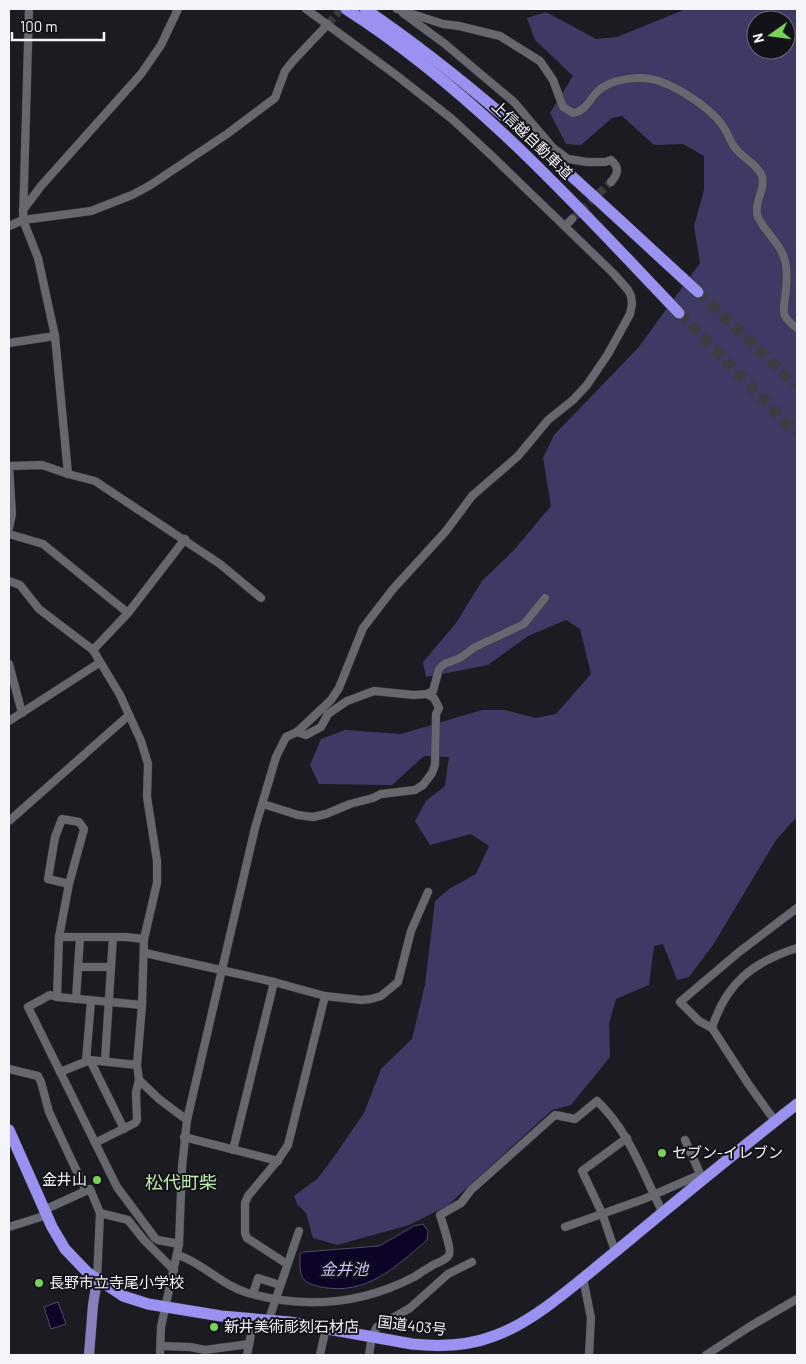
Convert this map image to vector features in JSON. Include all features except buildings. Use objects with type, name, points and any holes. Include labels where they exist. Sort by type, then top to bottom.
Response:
[{"type":"highway","name":"上信越自動車道","points":[[346,9],[412,55],[497,127],[573,201],[679,313]]},
{"type":"highway","name":"上信越自動車道","points":[[365,9],[420,48],[490,104],[698,292]]},
{"type":"highway","name":"国道403号","points":[[9,1130],[58,1238],[72,1257],[97,1280],[112,1290],[134,1300],[165,1307],[221,1316],[269,1319],[432,1346],[452,1346],[495,1336],[530,1318],[583,1278],[663,1212],[701,1177],[797,1104]]},
{"type":"main road","points":[[89,1355],[97,1280]]},
{"type":"street","points":[[29,9],[23,220],[38,258],[55,336],[68,474]]},
{"type":"street","points":[[23,210],[41,186],[141,74],[161,45],[178,9]]},
{"type":"street","points":[[160,1355],[161,1327],[178,1254],[186,1120],[255,828],[276,757],[286,737],[297,732],[331,700],[339,688],[363,628],[393,589],[446,531],[472,496],[518,456],[548,420],[573,400],[587,385],[623,329],[630,314],[632,304],[628,290],[565,226],[452,119],[306,9]]},
{"type":"street","points":[[397,9],[445,44],[514,102],[554,148],[568,159],[587,162],[611,160],[618,170],[611,182]]},
{"type":"street","points":[[397,9],[443,24],[500,36],[540,61],[554,80],[563,107],[572,113],[579,112],[608,83],[644,78],[666,84],[709,110],[723,126],[734,148],[756,166],[762,177],[762,188],[756,207],[758,216],[783,254],[786,290],[782,311],[787,320],[797,328]]},
{"type":"street","points":[[9,226],[23,220],[91,211],[132,195],[148,186],[227,134],[275,98],[285,71],[328,24]]},
{"type":"street","points":[[565,226],[572,220]]},
{"type":"street","points":[[9,343],[55,336]]},
{"type":"street","points":[[9,528],[12,514],[9,466],[42,465],[95,481],[220,564],[262,598]]},
{"type":"street","points":[[9,534],[42,544],[128,613]]},
{"type":"street","points":[[92,650],[128,613],[185,540]]},
{"type":"street","points":[[9,581],[20,585],[39,609],[92,650],[120,695],[141,741],[148,764],[147,797],[157,861],[157,883],[144,939],[142,1005],[137,1065],[139,1080],[136,1092],[137,1120],[135,1123],[95,1143]]},
{"type":"street","points":[[297,732],[306,735],[320,727],[328,714],[347,701],[374,691],[414,695],[427,694],[433,691],[439,669],[444,664],[460,658],[475,647],[524,624],[545,598]]},
{"type":"street","points":[[9,721],[99,663]]},
{"type":"street","points":[[9,664],[22,713]]},
{"type":"street","points":[[263,804],[298,815],[313,817],[381,794],[415,790],[423,785],[432,774],[435,765],[436,714],[439,708],[434,698],[427,694]]},
{"type":"street","points":[[9,821],[129,715]]},
{"type":"street","points":[[57,997],[59,938],[69,884],[84,829],[79,822],[62,819],[55,837],[48,879],[69,884]]},
{"type":"street","points":[[144,953],[274,982],[325,996],[361,1000],[371,999],[381,996],[398,982],[411,931],[428,892]]},
{"type":"street","points":[[775,1121],[712,1028],[699,1021],[680,1002],[739,952],[797,908]]},
{"type":"street","points":[[76,999],[80,937]]},
{"type":"street","points":[[59,938],[113,937],[144,939]]},
{"type":"street","points":[[105,1060],[113,937]]},
{"type":"street","points":[[712,1028],[716,1015],[733,986],[746,974],[773,956],[797,948]]},
{"type":"street","points":[[78,967],[111,967]]},
{"type":"street","points":[[233,1150],[274,982]]},
{"type":"street","points":[[142,1005],[109,1003],[50,995],[28,1007],[117,1187],[158,1240],[179,1244]]},
{"type":"street","points":[[287,1264],[251,1242],[245,1233],[245,1203],[248,1196],[278,1161],[288,1145],[325,996]]},
{"type":"street","points":[[91,1001],[88,1060],[124,1129]]},
{"type":"street","points":[[60,1072],[88,1060],[105,1060],[137,1065]]},
{"type":"street","points":[[9,1068],[38,1076],[53,1121],[86,1190]]},
{"type":"street","points":[[139,1080],[159,1099],[186,1120]]},
{"type":"street","points":[[178,1254],[228,1285],[253,1294],[316,1304],[349,1300],[376,1293],[403,1282],[447,1257],[450,1251],[440,1215],[461,1202],[471,1190],[555,1116],[576,1119],[597,1101],[627,1138],[663,1212]]},
{"type":"street","points":[[184,1137],[278,1161]]},
{"type":"street","points":[[615,1251],[602,1213],[582,1171],[627,1138]]},
{"type":"street","points":[[565,1227],[701,1177],[685,1140]]},
{"type":"street","points":[[9,1227],[45,1212],[90,1189],[100,1214],[97,1280]]},
{"type":"street","points":[[100,1214],[128,1220],[144,1240],[174,1270]]},
{"type":"street","points":[[269,1319],[299,1231]]},
{"type":"street","points":[[369,1355],[372,1336],[377,1327],[410,1308],[448,1274],[472,1262]]},
{"type":"street","points":[[253,1294],[258,1278],[280,1285]]},
{"type":"street","points":[[583,1278],[591,1318],[589,1355]]},
{"type":"street","points":[[706,1355],[797,1299]]},
{"type":"street","points":[[247,1355],[254,1318]]},
{"type":"street","points":[[320,1355],[326,1328]]},
{"type":"street","points":[[161,1346],[190,1347],[205,1350],[249,1344]]},
{"type":"shaded area","points":[[686,9],[797,9],[797,817],[776,840],[713,945],[689,977],[677,980],[663,944],[654,946],[649,985],[616,999],[609,1024],[610,1057],[571,1105],[552,1110],[447,1206],[409,1225],[337,1245],[313,1238],[306,1213],[297,1204],[294,1196],[317,1179],[331,1161],[364,1113],[381,1069],[412,1039],[425,985],[435,901],[449,889],[476,874],[489,846],[471,834],[430,845],[415,821],[426,801],[445,786],[449,757],[424,756],[392,785],[319,784],[310,765],[321,739],[345,730],[401,734],[482,710],[505,710],[536,718],[556,714],[591,674],[580,629],[566,620],[528,636],[488,665],[426,677],[423,662],[456,623],[482,581],[514,550],[551,506],[543,458],[554,435],[638,348],[700,263],[694,226],[704,190],[704,156],[683,144],[654,145],[622,116],[612,118],[581,145],[566,144],[550,113],[573,76],[535,40],[527,18],[546,12],[596,39],[617,37]]},
{"type":"water","name":"金井池","points":[[423,1224],[428,1231],[427,1240],[392,1269],[366,1283],[337,1289],[313,1285],[304,1280],[302,1276],[300,1254],[303,1252],[379,1246],[414,1226]]},
{"type":"water","points":[[58,1302],[66,1324],[51,1329],[44,1307]]},
{"type":"tunnel","points":[[328,24],[341,9]]},
{"type":"tunnel","points":[[572,219],[611,182]]},
{"type":"tunnel","points":[[698,292],[797,386]]},
{"type":"tunnel","points":[[679,313],[797,434]]},
{"type":"place","name":"セブン-イレブン","points":[[662,1153]]},
{"type":"place","name":"金井山","points":[[97,1180]]},
{"type":"place","name":"長野市立寺尾小学校","points":[[39,1283]]},
{"type":"place","name":"新井美術彫刻石材店","points":[[214,1327]]},
{"type":"district","name":"松代町柴","points":[[181,1183]]}]
